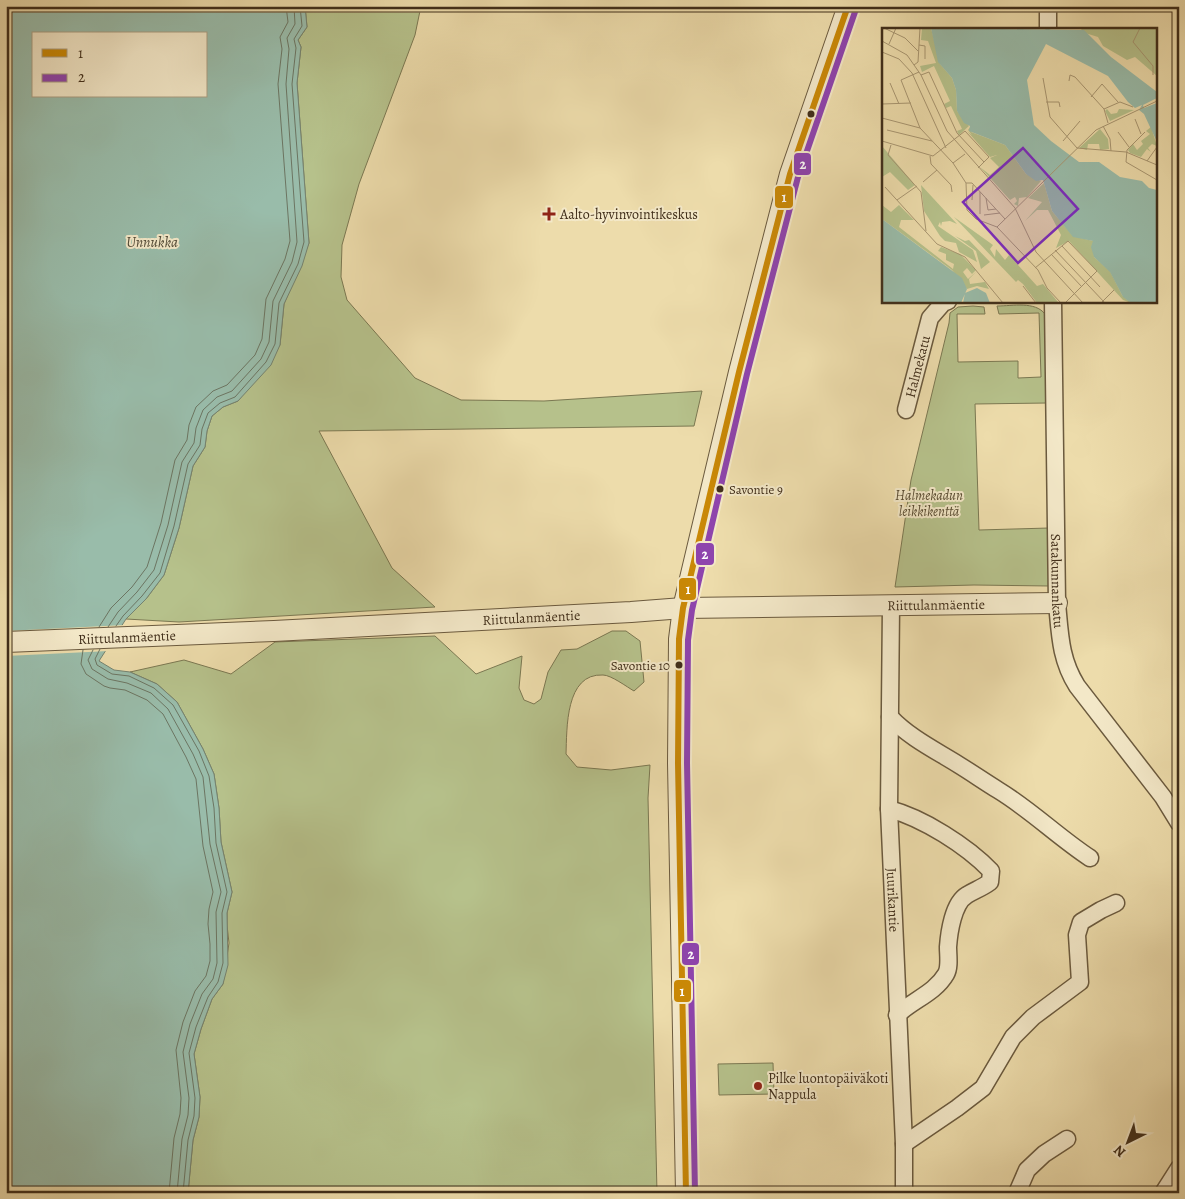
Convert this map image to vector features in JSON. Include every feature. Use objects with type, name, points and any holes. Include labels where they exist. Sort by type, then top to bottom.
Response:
[{"type":"street","points":[[686,1193],[678,763],[679,639],[683,608],[741,364],[790,174],[848,6]]},
{"type":"street","points":[[1048,6],[1048,28]]},
{"type":"street","name":"Halmekatu","points":[[906,410],[930,318],[946,302]]},
{"type":"street","name":"Satakunnankatu","points":[[1052,302],[1057,603],[1062,653],[1067,671],[1077,686],[1164,797],[1179,823]]},
{"type":"street","name":"Riittulanmäentie","points":[[6,642],[274,631],[683,608],[1057,603]]},
{"type":"street","name":"Juurikantie","points":[[891,606],[890,809],[897,1015],[904,1144],[904,1193]]},
{"type":"street","points":[[890,718],[928,747],[997,789],[1090,858]]},
{"type":"street","points":[[890,809],[920,821],[954,841],[992,870],[990,882],[965,896],[956,906],[948,942],[948,972],[937,988],[907,1006],[897,1015]]},
{"type":"street","points":[[904,1144],[983,1088],[1013,1037],[1033,1018],[1080,982],[1077,935],[1081,922],[1116,903]]},
{"type":"street","points":[[1017,1193],[1027,1170],[1044,1154],[1067,1139]]},
{"type":"street","points":[[1163,1193],[1179,1168]]},
{"type":"green space","points":[[305,6],[421,6],[415,35],[359,184],[342,245],[341,277],[347,300],[415,378],[461,400],[544,401],[702,391],[694,426],[319,431],[392,568],[435,607],[179,622],[126,619],[146,599],[164,575],[179,528],[193,466],[205,447],[207,431],[212,416],[223,407],[238,401],[280,345],[284,304],[309,243],[297,83],[301,47],[298,40],[307,27]]},
{"type":"green space","name":"Halmekadun leikkikenttä","points":[[1017,305],[1036,307],[1045,314],[1047,403],[975,404],[979,530],[1049,528],[1049,586],[895,587],[911,480],[950,313],[958,307],[984,307],[985,314],[957,314],[958,362],[1018,361],[1018,378],[1041,377],[1039,313],[999,314],[997,306]]},
{"type":"green space","points":[[612,631],[626,631],[640,641],[644,682],[634,691],[603,675],[591,677],[581,683],[575,693],[568,717],[566,754],[577,767],[611,770],[650,765],[648,798],[657,1193],[188,1193],[193,1140],[199,1117],[200,1097],[194,1054],[212,999],[223,984],[229,943],[227,913],[232,892],[221,842],[214,774],[203,749],[177,702],[157,684],[130,672],[184,660],[231,674],[275,642],[435,636],[476,674],[522,656],[519,688],[524,700],[534,704],[541,699],[548,672],[561,650],[577,649]]},
{"type":"green space","points":[[773,1063],[774,1094],[719,1095],[718,1064]]},
{"type":"water","name":"Unnukka","points":[[6,6],[305,6],[307,27],[298,40],[301,47],[297,83],[309,243],[302,266],[284,304],[280,345],[271,365],[238,401],[223,407],[212,416],[207,431],[205,447],[193,466],[179,528],[164,575],[146,599],[126,619],[99,661],[114,670],[130,672],[157,684],[177,702],[203,749],[214,774],[221,842],[232,892],[227,913],[228,965],[223,984],[212,999],[194,1054],[200,1097],[199,1117],[193,1140],[188,1193],[6,1193]]},
{"type":"pier","points":[[125,625],[109,651],[6,656],[6,631]]},
{"type":"transit line","name":"1","points":[[686,1193],[678,763],[679,639],[683,608],[739,372],[790,174],[848,6]]},
{"type":"transit line","name":"2","points":[[695,1193],[687,763],[688,640],[692,610],[747,374],[798,177],[856,9]]},
{"type":"place","name":"Aalto-hyvinvointikeskus","points":[[549,214]]},
{"type":"place","name":"Savontie 9","points":[[720,489]]},
{"type":"place","name":"Savontie 10","points":[[679,665]]},
{"type":"place","name":"Pilke luontopäiväkoti Nappula","points":[[758,1086]]}]
